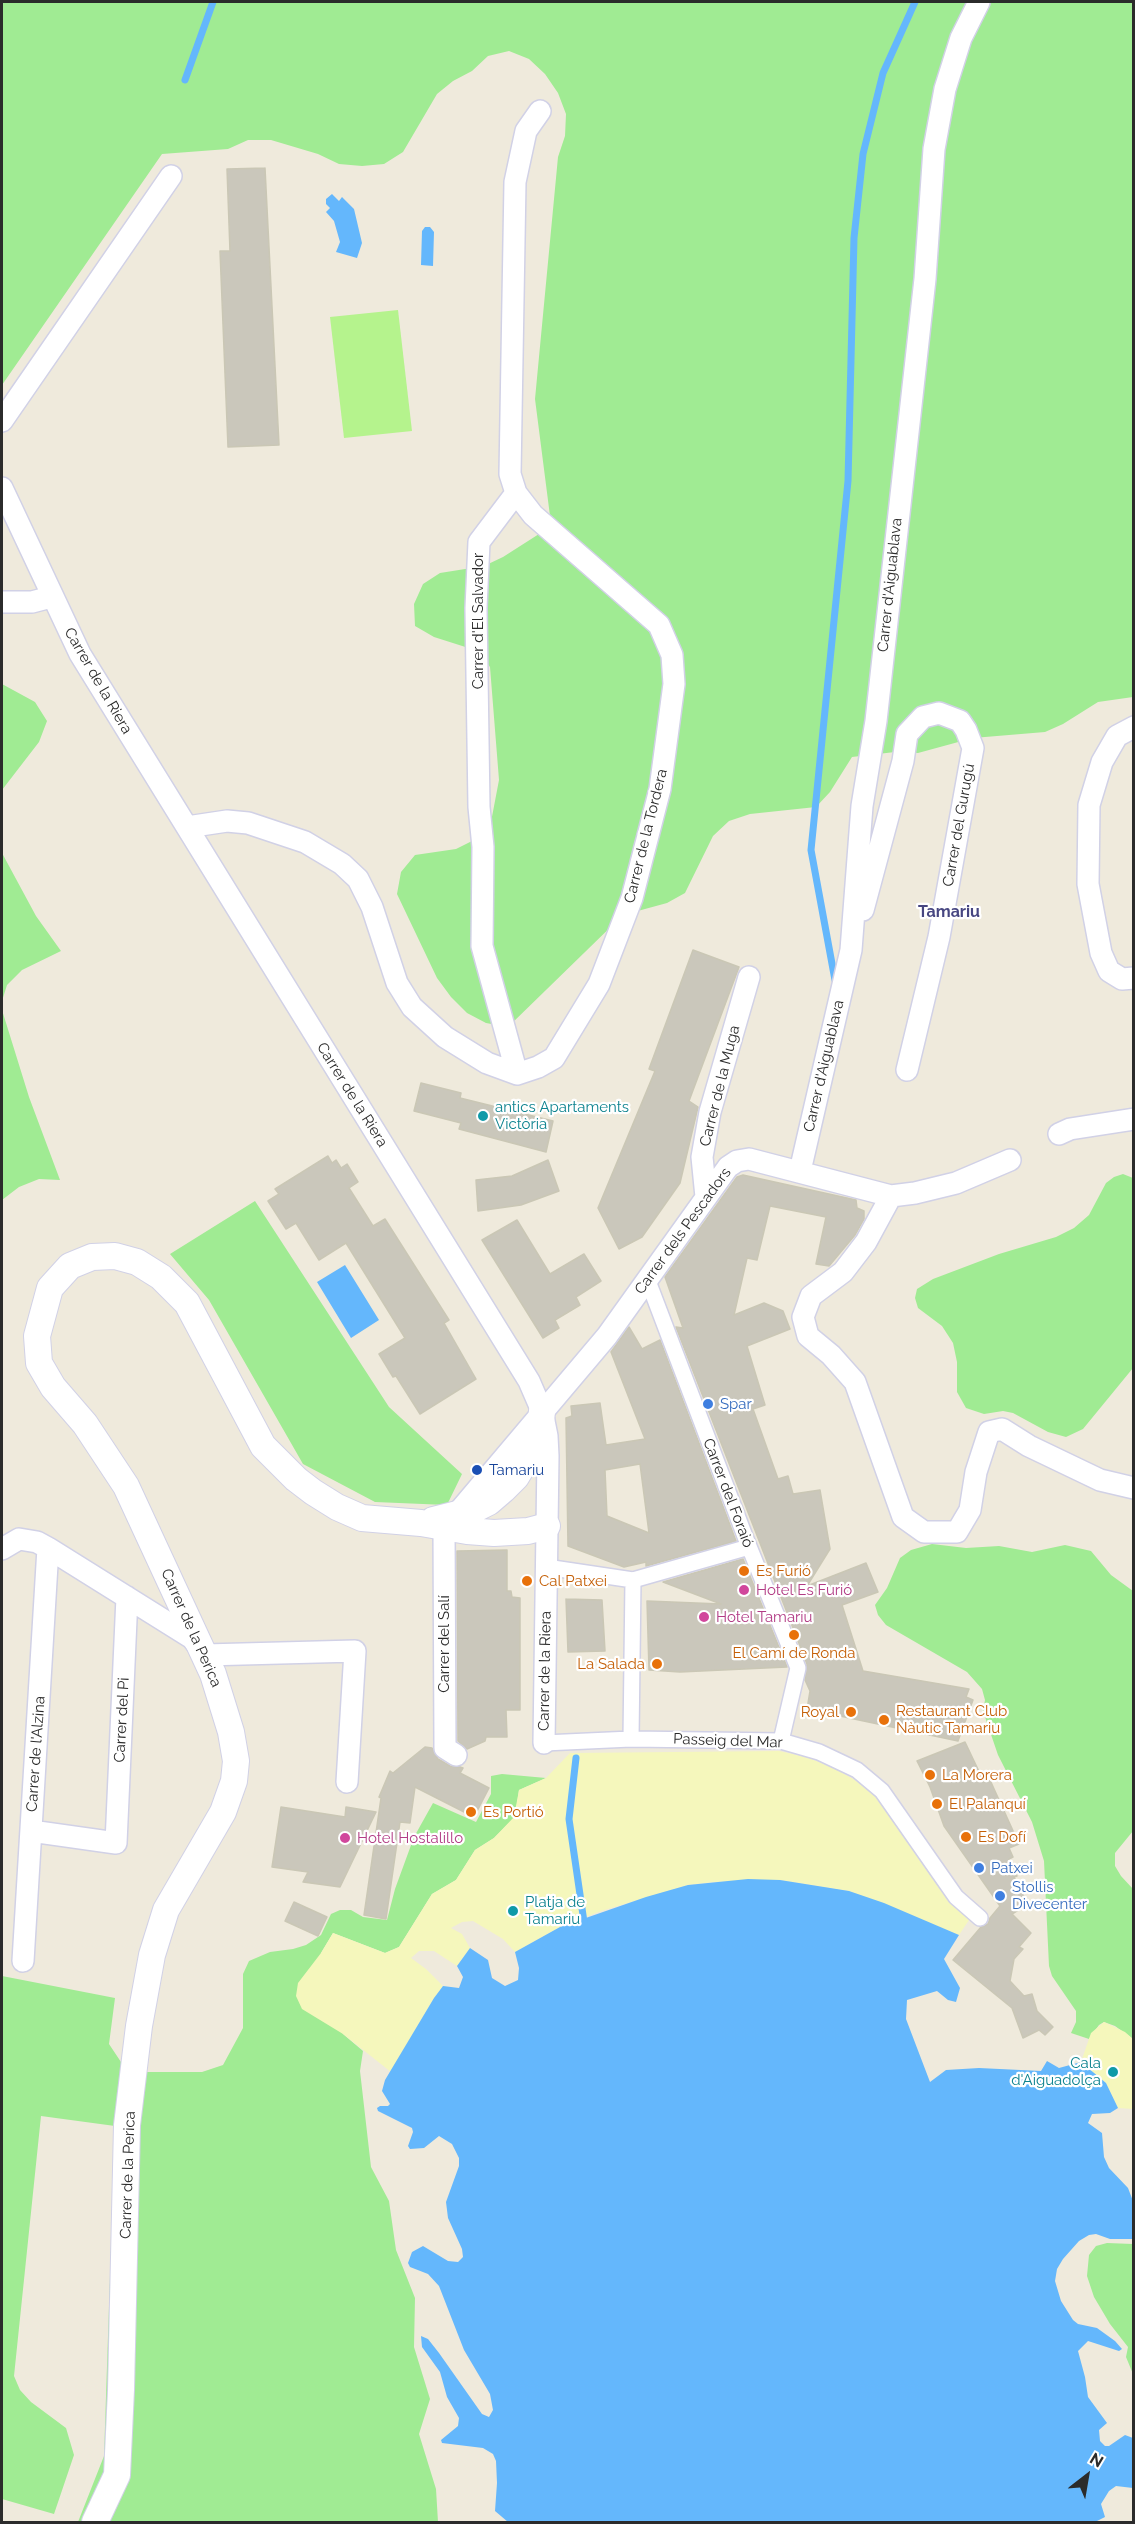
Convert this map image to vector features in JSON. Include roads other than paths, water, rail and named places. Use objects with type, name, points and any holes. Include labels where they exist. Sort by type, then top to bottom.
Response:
[{"type":"street","name":"Carrer d'Aiguablava","points":[[800,1171],[850,950],[862,806],[876,721],[923,301],[934,149],[945,89],[961,38],[979,2]]},
{"type":"street","points":[[516,493],[510,474],[515,182],[526,131],[540,111]]},
{"type":"street","points":[[2,421],[171,176]]},
{"type":"street","name":"Carrer de la Riera","points":[[2,488],[51,597],[80,654],[530,1381],[542,1411],[549,1456],[544,1743]]},
{"type":"street","name":"Carrer de la Tordera","points":[[516,493],[533,515],[659,625],[672,656],[674,684],[660,789],[632,898],[599,984],[554,1058],[538,1067],[517,1074]]},
{"type":"street","name":"Carrer d'El Salvador","points":[[516,493],[478,542],[476,608],[479,807],[483,847],[482,946],[517,1074]]},
{"type":"street","points":[[2,602],[32,602],[51,597]]},
{"type":"street","name":"Carrer del Gurugú","points":[[850,950],[877,864],[903,761],[907,734],[923,717],[939,713],[960,721],[973,748],[939,937],[907,1070]]},
{"type":"street","points":[[1134,727],[1118,736],[1102,762],[1089,805],[1088,884],[1101,953],[1109,970],[1122,979],[1134,978]]},
{"type":"street","points":[[187,827],[227,821],[248,824],[305,842],[342,864],[358,879],[372,907],[397,982],[412,1007],[445,1037],[487,1063],[517,1074]]},
{"type":"street","name":"Carrer de la Muga","points":[[706,1197],[702,1157],[710,1112],[749,977]]},
{"type":"street","points":[[1059,1134],[1070,1129],[1134,1119]]},
{"type":"street","name":"Carrer dels Pescadors","points":[[542,1411],[607,1336],[728,1167],[737,1161],[749,1159],[891,1196],[956,1183],[1010,1160]]},
{"type":"street","points":[[891,1196],[866,1242],[843,1272],[811,1296],[803,1317],[808,1336],[831,1355],[855,1382],[903,1517],[924,1532],[957,1532],[970,1510],[976,1472],[989,1432],[1002,1429],[1029,1446],[1100,1480],[1134,1488]]},
{"type":"street","name":"Carrer de la Perica","points":[[95,2523],[117,2475],[122,2378],[127,2125],[150,1967],[166,1910],[223,1812],[234,1781],[236,1761],[231,1732],[213,1674],[126,1486],[85,1424],[54,1387],[39,1363],[37,1336],[51,1288],[70,1266],[92,1257],[115,1256],[137,1262],[161,1277],[187,1303],[263,1446],[277,1462],[312,1492],[362,1518],[440,1522],[494,1533],[528,1531],[546,1526]]},
{"type":"street","name":"Carrer del Foraió","points":[[648,1281],[798,1668],[782,1740]]},
{"type":"street","points":[[440,1522],[489,1502],[516,1477],[534,1447],[540,1431],[542,1411]]},
{"type":"street","name":"Carrer del Salí","points":[[440,1522],[445,1748],[456,1755]]},
{"type":"street","points":[[2,1549],[19,1539],[37,1542],[192,1638],[205,1655],[355,1651],[347,1782]]},
{"type":"street","points":[[546,1567],[633,1580],[749,1546]]},
{"type":"street","name":"Carrer de l'Alzina","points":[[23,1961],[48,1548]]},
{"type":"street","points":[[631,1738],[633,1580]]},
{"type":"street","name":"Carrer del Pi","points":[[31,1830],[116,1843],[127,1597]]},
{"type":"street","name":"Passeig del Mar","points":[[544,1743],[631,1738],[782,1740],[819,1752],[857,1770],[882,1791],[956,1897],[980,1918]]},
{"type":"water","points":[[332,194],[339,201],[342,197],[354,209],[362,243],[357,258],[336,252],[340,242],[334,221],[326,212],[330,208],[326,204],[326,199]]},
{"type":"water","points":[[425,227],[430,227],[434,232],[433,266],[421,265],[422,231]]},
{"type":"water","points":[[345,1265],[379,1320],[351,1338],[317,1282]]},
{"type":"water","points":[[748,1879],[780,1880],[849,1891],[884,1903],[959,1935],[944,1959],[960,1988],[956,2002],[948,2000],[937,1991],[907,2000],[906,2019],[930,2082],[946,2070],[979,2068],[1041,2071],[1047,2061],[1059,2068],[1081,2062],[1106,2083],[1118,2108],[1110,2113],[1092,2114],[1088,2123],[1102,2133],[1104,2157],[1109,2168],[1128,2188],[1133,2201],[1133,2239],[1110,2239],[1096,2234],[1089,2235],[1079,2241],[1063,2259],[1057,2269],[1055,2281],[1061,2301],[1073,2320],[1078,2324],[1097,2328],[1122,2349],[1119,2351],[1088,2341],[1078,2351],[1088,2397],[1107,2423],[1099,2430],[1100,2441],[1105,2446],[1109,2446],[1125,2435],[1133,2438],[1133,2488],[1116,2486],[1109,2491],[1101,2504],[1105,2517],[1095,2522],[508,2522],[495,2511],[497,2483],[496,2461],[493,2454],[483,2448],[442,2443],[441,2440],[458,2426],[459,2418],[447,2397],[440,2372],[422,2347],[421,2336],[428,2339],[439,2353],[482,2414],[489,2417],[493,2410],[490,2394],[464,2350],[439,2286],[428,2274],[410,2267],[408,2263],[412,2252],[423,2246],[448,2261],[458,2262],[463,2257],[462,2249],[448,2218],[446,2202],[459,2166],[459,2158],[452,2144],[439,2136],[424,2148],[410,2149],[408,2146],[413,2132],[412,2128],[378,2111],[377,2108],[380,2106],[390,2104],[382,2091],[385,2080],[443,1986],[459,1988],[463,1977],[457,1966],[470,1948],[488,1960],[492,1978],[505,1986],[518,1980],[519,1968],[515,1952],[560,1927],[688,1885]]},
{"type":"waterway","points":[[185,80],[213,2]]},
{"type":"waterway","points":[[835,980],[811,850],[848,481],[854,238],[863,154],[883,73],[915,2]]},
{"type":"waterway","points":[[576,1758],[569,1819],[584,1922]]},
{"type":"place","name":"antics Apartaments Victòria","points":[[483,1116]]},
{"type":"place","name":"Spar","points":[[708,1404]]},
{"type":"place","name":"Tamariu","points":[[477,1470]]},
{"type":"place","name":"Es Furió","points":[[744,1571]]},
{"type":"place","name":"Cal Patxei","points":[[527,1581]]},
{"type":"place","name":"Hotel Es Furió","points":[[744,1590]]},
{"type":"place","name":"Hotel Tamariu","points":[[704,1617]]},
{"type":"place","name":"El Camí de Ronda","points":[[794,1635]]},
{"type":"place","name":"La Salada","points":[[657,1664]]},
{"type":"place","name":"Royal","points":[[851,1712]]},
{"type":"place","name":"Restaurant Club Nàutic Tamariu","points":[[884,1720]]},
{"type":"place","name":"La Morera","points":[[930,1775]]},
{"type":"place","name":"El Palanquí","points":[[937,1804]]},
{"type":"place","name":"Es Portió","points":[[471,1812]]},
{"type":"place","name":"Es Dofí","points":[[966,1837]]},
{"type":"place","name":"Hotel Hostalillo","points":[[345,1838]]},
{"type":"place","name":"Patxei","points":[[979,1868]]},
{"type":"place","name":"Stollis Divecenter","points":[[1000,1896]]},
{"type":"place","name":"Platja de Tamariu","points":[[513,1911]]},
{"type":"place","name":"Cala d'Aiguadolça","points":[[1113,2072]]},
{"type":"district","name":"Tamariu","points":[[949,912]]}]
